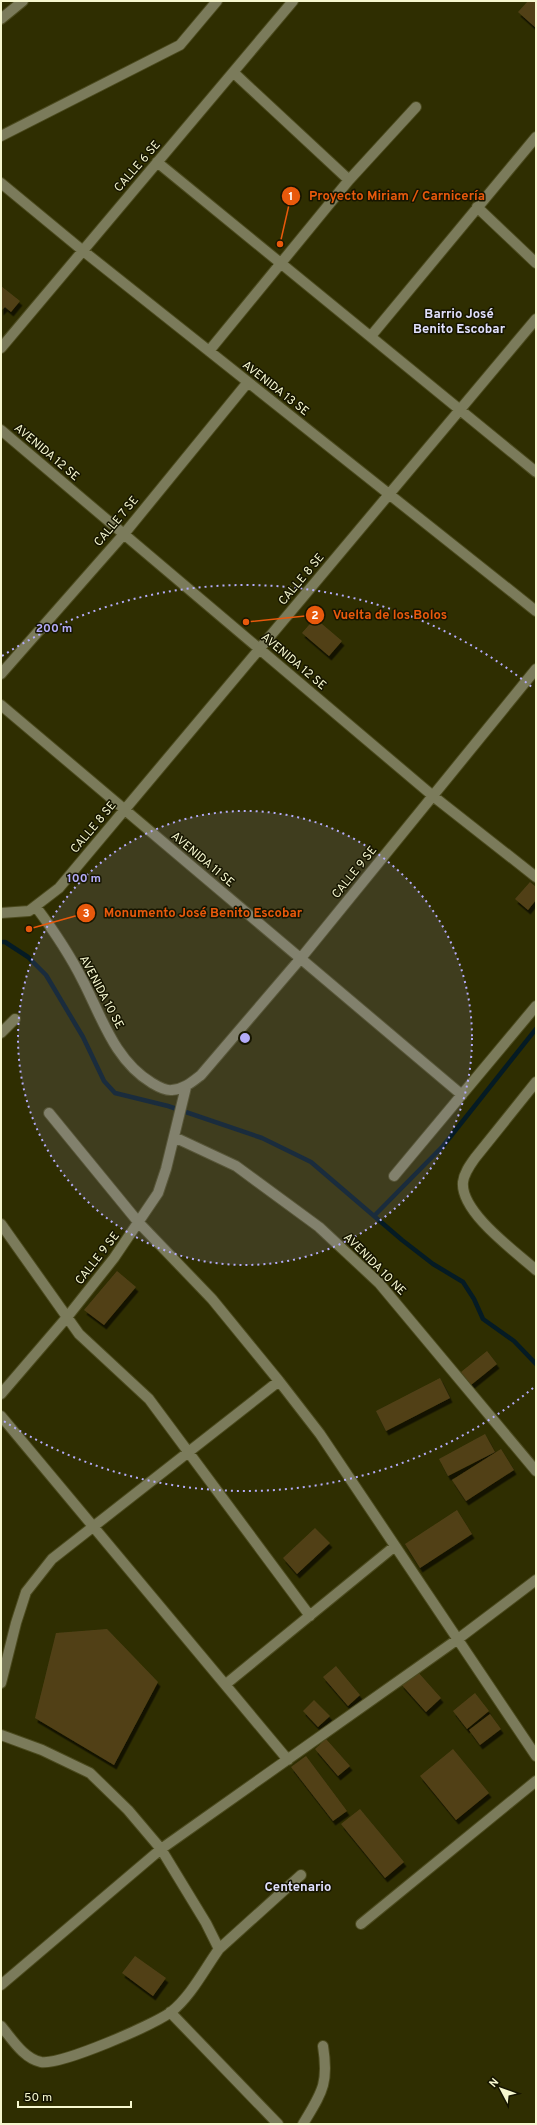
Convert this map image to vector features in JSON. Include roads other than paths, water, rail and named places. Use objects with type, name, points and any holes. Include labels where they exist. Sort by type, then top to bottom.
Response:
[{"type":"street","points":[[1,19],[23,1]]},
{"type":"street","points":[[1,136],[180,45],[217,1]]},
{"type":"street","name":"CALLE 6 SE","points":[[1,348],[82,250],[234,73],[293,1]]},
{"type":"street","points":[[234,73],[349,180]]},
{"type":"street","points":[[209,351],[349,180],[416,107]]},
{"type":"street","points":[[371,336],[536,137]]},
{"type":"street","points":[[158,162],[536,472]]},
{"type":"street","name":"AVENIDA 13 SE","points":[[1,183],[82,250],[536,611]]},
{"type":"street","points":[[477,207],[536,263]]},
{"type":"street","name":"CALLE 8 SE","points":[[36,907],[59,888],[536,319]]},
{"type":"street","name":"CALLE 7 SE","points":[[1,674],[124,534],[248,382]]},
{"type":"street","name":"AVENIDA 12 SE","points":[[1,430],[433,796],[536,877]]},
{"type":"street","name":"CALLE 9 SE","points":[[1,1394],[68,1316],[139,1223],[158,1193],[166,1169],[186,1087],[201,1075],[301,958],[536,669]]},
{"type":"street","name":"AVENIDA 11 SE","points":[[1,705],[462,1095]]},
{"type":"street","points":[[1,913],[29,911],[36,907]]},
{"type":"street","name":"AVENIDA 10 SE","points":[[36,907],[57,936],[83,981],[103,1024],[126,1062],[141,1076],[157,1086],[171,1090],[186,1087]]},
{"type":"street","points":[[394,1176],[536,1006]]},
{"type":"street","points":[[1,1033],[15,1018]]},
{"type":"street","points":[[536,1082],[475,1158],[467,1171],[463,1182],[464,1193],[472,1207],[493,1232],[536,1270]]},
{"type":"street","points":[[49,1113],[139,1223],[212,1299],[320,1434],[536,1756]]},
{"type":"street","name":"AVENIDA 10 NE","points":[[174,1136],[236,1166],[264,1184],[319,1227],[379,1283],[536,1471]]},
{"type":"street","points":[[1,1224],[68,1316],[79,1334],[149,1399],[310,1616]]},
{"type":"street","points":[[1,1683],[16,1623],[26,1592],[52,1558],[279,1381]]},
{"type":"street","points":[[1,1416],[94,1525],[288,1760]]},
{"type":"street","points":[[226,1684],[395,1546]]},
{"type":"street","points":[[1,1984],[161,1850],[458,1640],[536,1580]]},
{"type":"street","points":[[1,1735],[42,1750],[90,1773],[128,1810],[161,1850],[206,1923],[219,1949]]},
{"type":"street","points":[[361,1924],[536,1781]]},
{"type":"street","points":[[1,2026],[24,2054],[40,2062],[56,2061],[118,2038],[170,2012],[188,1994],[219,1949],[302,1875]]},
{"type":"street","points":[[170,2012],[278,2124]]},
{"type":"street","points":[[303,2124],[323,2090],[326,2068],[323,2046]]},
{"type":"waterway","points":[[1,942],[5,942],[28,957],[46,975],[83,1037],[104,1081],[115,1093],[168,1106],[262,1138],[311,1162],[402,1240],[433,1264],[463,1282],[474,1299],[483,1319],[514,1341],[536,1364]]},
{"type":"waterway","points":[[375,1215],[443,1146],[536,1029]]},
{"type":"place","name":"Proyecto Miriam / Carnicería","points":[[280,244]]},
{"type":"place","name":"Vuelta de los Bolos","points":[[246,622]]},
{"type":"place","name":"Monumento José Benito Escobar","points":[[29,929]]},
{"type":"district","name":"Barrio José Benito Escobar","points":[[459,320]]},
{"type":"district","name":"Centenario","points":[[298,1886]]}]
